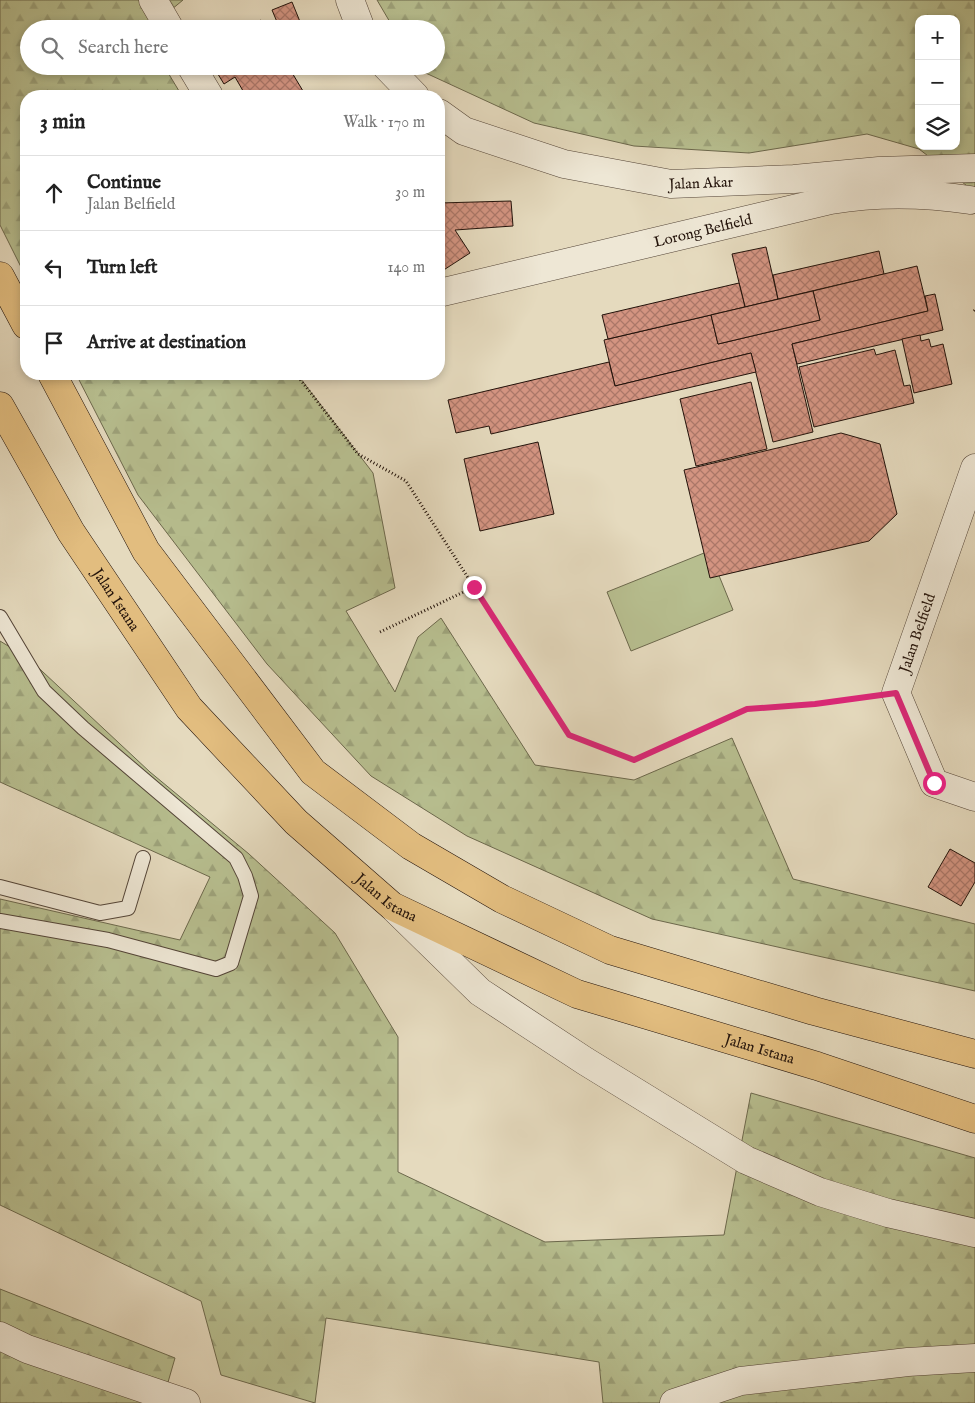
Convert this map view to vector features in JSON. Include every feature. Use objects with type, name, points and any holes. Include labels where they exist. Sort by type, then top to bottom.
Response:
[{"type":"main road","points":[[0,276],[20,314]]},
{"type":"main road","points":[[55,380],[146,551],[313,772],[411,846],[502,899],[610,950],[814,1011],[975,1054]]},
{"type":"main road","name":"Jalan Istana","points":[[0,406],[71,532],[189,708],[296,822],[392,906],[577,994],[817,1066],[975,1119]]},
{"type":"main road","points":[[912,1037],[975,1048]]},
{"type":"main road","points":[[817,1066],[975,1137]]},
{"type":"street","points":[[153,0],[165,20]]},
{"type":"street","points":[[350,0],[358,20]]},
{"type":"street","points":[[197,75],[206,90]]},
{"type":"street","points":[[395,75],[410,90]]},
{"type":"street","name":"Jalan Akar","points":[[445,117],[464,131],[564,164],[671,184],[794,180],[879,171],[975,168]]},
{"type":"street","points":[[972,207],[970,186],[975,168]]},
{"type":"street","name":"Lorong Belfield","points":[[445,292],[831,200],[872,194],[909,193],[972,207]]},
{"type":"street","name":"Jalan Belfield","points":[[975,468],[896,693],[934,783],[975,797]]},
{"type":"street","points":[[392,906],[480,992],[585,1061],[746,1160],[820,1192],[888,1213],[975,1233]]},
{"type":"street","points":[[0,1336],[27,1349],[186,1403]]},
{"type":"street","points":[[674,1403],[741,1380],[908,1362],[975,1358]]},
{"type":"lane","points":[[0,617],[44,692],[83,728],[236,858],[245,876],[251,896],[231,963],[216,969],[108,940],[0,921]]},
{"type":"lane","points":[[0,887],[100,912],[128,908],[143,858]]},
{"type":"path","points":[[301,380],[358,454],[406,481],[569,735],[634,760],[747,709],[815,704],[896,693]]},
{"type":"path","points":[[380,632],[474,587]]},
{"type":"green space","points":[[0,0],[183,0],[159,20],[20,20],[20,75],[169,75],[178,90],[20,90],[20,265],[0,225]]},
{"type":"green space","points":[[377,0],[975,0],[975,192],[920,150],[960,150],[960,15],[915,15],[915,148],[867,134],[749,153],[634,146],[534,123],[430,75],[445,75],[445,20],[389,20]]},
{"type":"green space","points":[[79,380],[302,380],[373,473],[395,588],[346,611],[395,692],[418,637],[441,618],[535,765],[634,780],[732,738],[793,879],[975,924],[975,991],[652,919],[467,836],[371,776],[267,664],[138,495]]},
{"type":"green space","points":[[709,551],[733,610],[631,651],[607,592]]},
{"type":"green space","points":[[0,641],[28,658],[150,772],[249,854],[335,933],[398,1037],[398,1172],[545,1242],[724,1235],[751,1093],[975,1158],[975,1403],[603,1403],[599,1362],[326,1318],[315,1403],[221,1375],[201,1301],[0,1205],[0,899],[180,940],[210,877],[0,782]]},
{"type":"green space","points":[[0,1289],[175,1358],[162,1403],[0,1403]]},
{"type":"building","points":[[292,2],[299,20],[276,20],[272,10]]},
{"type":"building","points":[[218,75],[293,75],[302,90],[243,90],[235,77],[224,84]]},
{"type":"building","points":[[511,201],[513,226],[455,230],[470,253],[445,269],[445,203]]},
{"type":"building","points":[[766,247],[778,299],[745,307],[732,254]]},
{"type":"building","points":[[879,251],[884,274],[778,299],[773,275]]},
{"type":"building","points":[[917,266],[928,311],[792,344],[813,432],[773,442],[751,353],[615,386],[604,340],[711,315],[718,344],[820,320],[813,291]]},
{"type":"building","points":[[739,283],[745,307],[608,339],[602,315]]},
{"type":"building","points":[[813,291],[820,320],[718,344],[711,315]]},
{"type":"building","points":[[935,294],[943,330],[797,364],[792,344],[928,311],[925,296]]},
{"type":"building","points":[[920,335],[921,341],[929,339],[931,347],[943,344],[952,384],[914,393],[902,339]]},
{"type":"building","points":[[874,349],[876,355],[895,350],[904,386],[910,385],[914,403],[814,427],[799,367]]},
{"type":"building","points":[[751,353],[756,372],[491,434],[489,426],[456,433],[448,400],[609,362],[615,386]]},
{"type":"building","points":[[751,382],[767,449],[696,466],[680,399]]},
{"type":"building","points":[[841,433],[880,444],[897,514],[869,541],[710,578],[684,470]]},
{"type":"building","points":[[538,442],[554,514],[480,531],[464,459]]},
{"type":"building","points":[[950,849],[975,863],[975,882],[961,906],[928,887]]},
{"type":"route","points":[[474,587],[569,735],[634,760],[747,709],[815,704],[896,693],[934,783]]}]
